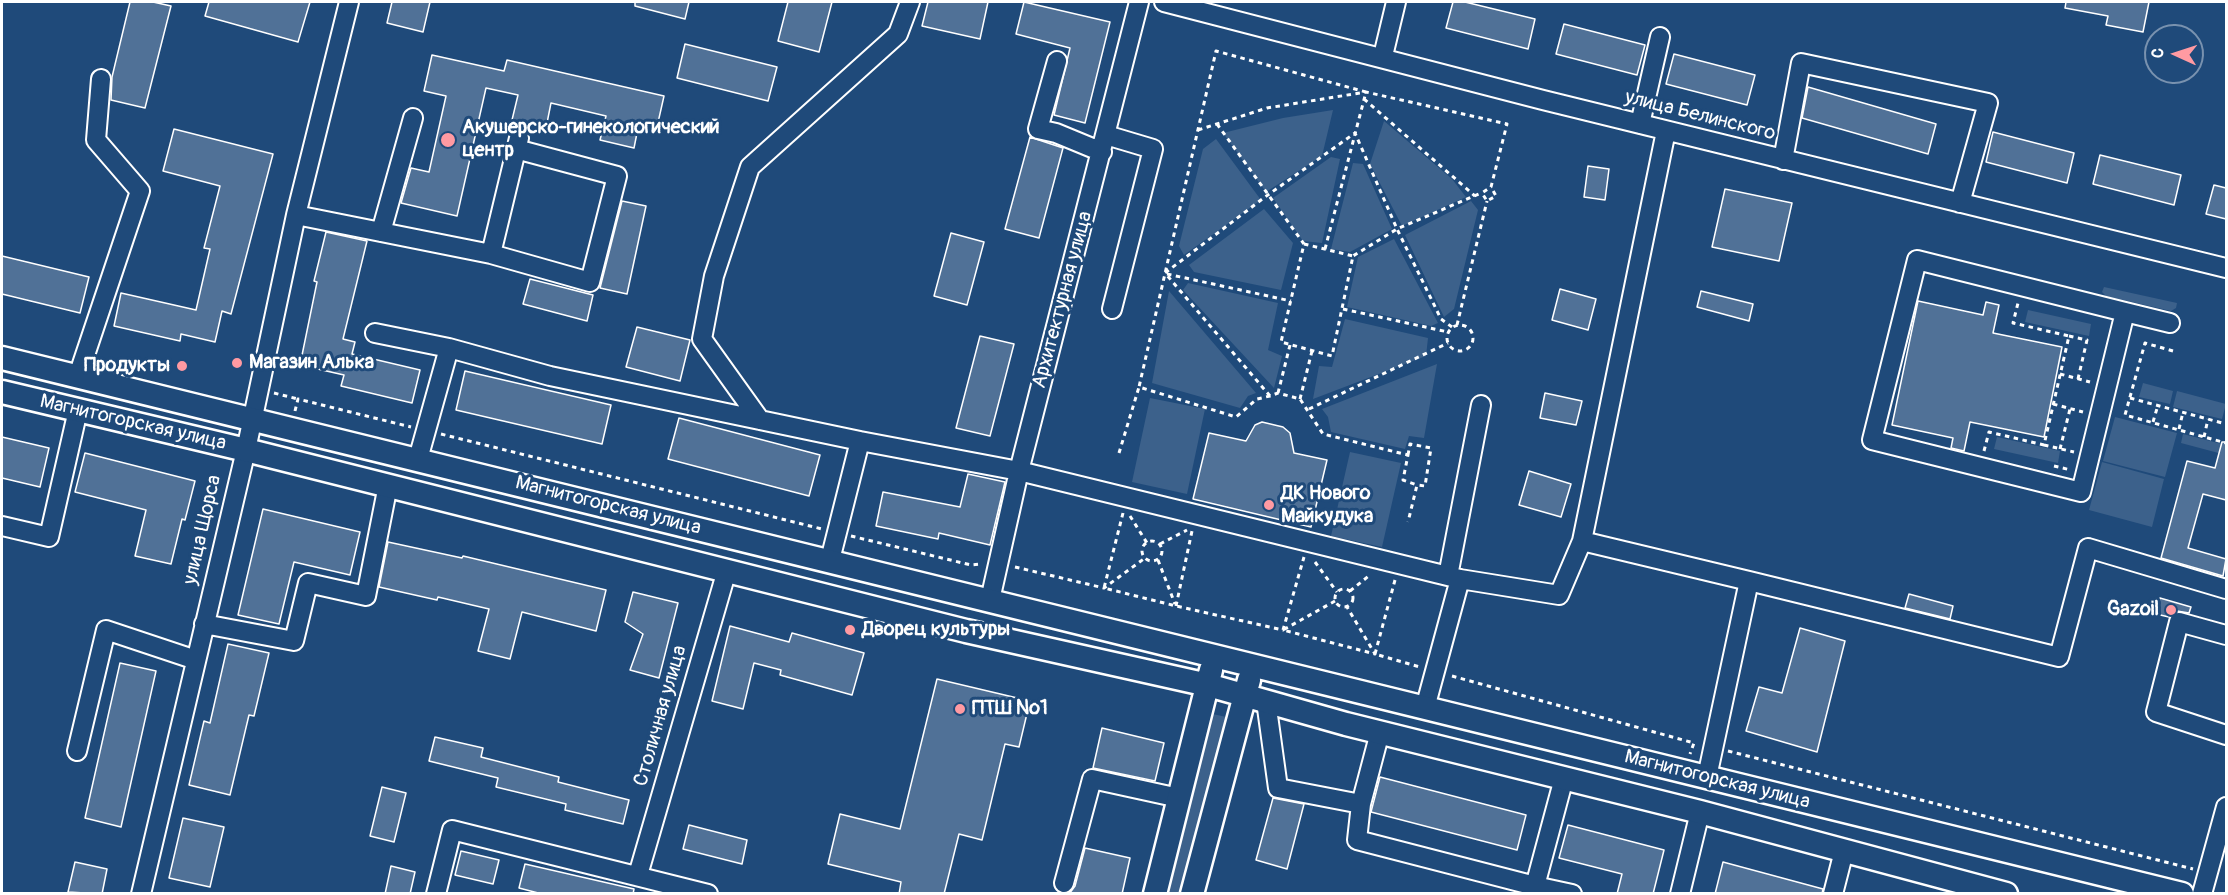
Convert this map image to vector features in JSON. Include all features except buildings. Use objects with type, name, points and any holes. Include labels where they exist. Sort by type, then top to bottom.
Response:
[{"type":"main road","name":"Магнитогорская улица","points":[[2,358],[1215,654],[1425,708],[2182,894]]},
{"type":"main road","name":"Магнитогорская улица","points":[[2,392],[388,485],[966,631],[1208,685],[1380,732],[1700,812],[2006,894]]},
{"type":"main road","points":[[1155,894],[1215,654]]},
{"type":"main road","points":[[1192,894],[1255,698],[1253,665]]},
{"type":"street","name":"улица Щорса","points":[[141,894],[246,450],[296,215],[349,2]]},
{"type":"street","points":[[760,420],[702,339],[714,276],[750,166],[898,34],[909,2]]},
{"type":"street","name":"Архитектурная улица","points":[[990,600],[1019,471],[1139,2]]},
{"type":"street","name":"улица Белинского","points":[[1164,2],[1383,56],[1666,131],[2226,268]]},
{"type":"street","points":[[1383,56],[1396,2]]},
{"type":"street","points":[[1640,124],[1660,37]]},
{"type":"street","points":[[1057,61],[1038,129],[1104,143],[1153,149],[1112,309]]},
{"type":"street","points":[[1782,159],[1802,63],[1988,104],[1960,203]]},
{"type":"street","points":[[78,376],[140,191],[96,141],[100,79]]},
{"type":"street","points":[[381,232],[413,118]]},
{"type":"street","points":[[375,333],[449,348],[550,376],[860,441],[1019,471],[1454,578],[1559,595],[1582,541],[1666,131]]},
{"type":"street","points":[[296,215],[491,254],[590,282],[617,176],[517,143],[491,254]]},
{"type":"street","points":[[2125,312],[2081,492],[1982,458],[1872,440],[1917,260],[2020,295],[2125,312],[2170,323]]},
{"type":"street","points":[[418,459],[449,348]]},
{"type":"street","points":[[1425,708],[1454,578],[1481,405]]},
{"type":"street","points":[[2,526],[49,537],[78,410]]},
{"type":"street","points":[[830,560],[860,441]]},
{"type":"street","points":[[204,624],[294,641],[308,583],[366,596],[388,485]]},
{"type":"street","points":[[1582,541],[2059,657],[2088,548],[2226,589]]},
{"type":"street","name":"Столичная улица","points":[[638,875],[727,570]]},
{"type":"street","points":[[1707,777],[1749,581]]},
{"type":"street","points":[[2226,635],[2179,622],[2156,712],[2226,735]]},
{"type":"street","points":[[77,751],[106,630],[196,660]]},
{"type":"street","points":[[1255,698],[1278,789],[1361,804]]},
{"type":"street","points":[[1380,732],[1361,804],[1356,840],[1572,894]]},
{"type":"street","points":[[1535,886],[1564,778]]},
{"type":"street","points":[[1064,883],[1092,779],[1179,798]]},
{"type":"street","points":[[2202,894],[2226,807]]},
{"type":"street","points":[[1680,894],[1700,812]]},
{"type":"street","points":[[436,894],[452,830],[708,894]]},
{"type":"street","points":[[1833,894],[1844,850]]},
{"type":"path","points":[[1119,453],[1140,387],[1216,51],[1366,92],[1508,124],[1491,187],[1482,193],[1397,229],[1353,256],[1304,244],[1217,124]]},
{"type":"path","points":[[1325,249],[1366,92]]},
{"type":"path","points":[[1198,130],[1267,108],[1366,92]]},
{"type":"path","points":[[1364,99],[1475,196]]},
{"type":"path","points":[[1165,273],[1355,133]]},
{"type":"path","points":[[1355,133],[1397,229],[1441,319],[1452,327]]},
{"type":"path","points":[[1487,201],[1496,196],[1491,187]]},
{"type":"path","points":[[1457,325],[1487,201],[1482,193]]},
{"type":"path","points":[[1304,244],[1281,342],[1332,356],[1353,256]]},
{"type":"path","points":[[1165,273],[1291,301]]},
{"type":"path","points":[[1165,273],[1270,396]]},
{"type":"path","points":[[2020,295],[2029,306]]},
{"type":"path","points":[[2020,295],[2013,323],[2088,340],[2078,379]]},
{"type":"path","points":[[1343,309],[1448,332]]},
{"type":"path","points":[[1457,325],[1468,328],[1472,333],[1471,344],[1467,348],[1456,351],[1448,343],[1448,332],[1457,325]]},
{"type":"path","points":[[2044,445],[2069,336]]},
{"type":"path","points":[[1308,409],[1448,343]]},
{"type":"path","points":[[2173,351],[2145,343],[2125,415],[2226,443]]},
{"type":"path","points":[[1278,393],[1290,345]]},
{"type":"path","points":[[1300,399],[1312,350]]},
{"type":"path","points":[[2060,374],[2107,386]]},
{"type":"path","points":[[1140,387],[1236,417],[1257,399],[1278,393],[1300,399],[1323,434],[1408,455]]},
{"type":"path","points":[[258,388],[414,428]]},
{"type":"path","points":[[2130,398],[2226,423]]},
{"type":"path","points":[[291,428],[298,399]]},
{"type":"path","points":[[2053,404],[2099,416]]},
{"type":"path","points":[[2153,422],[2157,405]]},
{"type":"path","points":[[2060,449],[2070,408]]},
{"type":"path","points":[[2179,429],[2183,412]]},
{"type":"path","points":[[2205,437],[2208,419]]},
{"type":"path","points":[[1982,458],[1989,432],[2077,453],[2073,470],[2051,465]]},
{"type":"path","points":[[437,434],[832,531]]},
{"type":"path","points":[[1410,444],[1431,448],[1425,486],[1417,485],[1403,480],[1410,444]]},
{"type":"path","points":[[1982,458],[1996,452]]},
{"type":"path","points":[[1408,522],[1417,485]]},
{"type":"path","points":[[1104,588],[1125,507],[1147,543]]},
{"type":"path","points":[[1182,523],[1193,526]]},
{"type":"path","points":[[1147,543],[1160,544],[1193,526]]},
{"type":"path","points":[[1176,606],[1193,526]]},
{"type":"path","points":[[843,534],[971,565],[998,562],[1283,630],[1694,743],[2208,872]]},
{"type":"path","points":[[1145,558],[1142,550],[1147,543]]},
{"type":"path","points":[[1157,560],[1162,553],[1160,544]]},
{"type":"path","points":[[1283,630],[1306,550]]},
{"type":"path","points":[[1104,588],[1145,558],[1157,560]]},
{"type":"path","points":[[1312,558],[1337,592],[1335,601],[1338,606],[1347,607]]},
{"type":"path","points":[[1157,560],[1176,606]]},
{"type":"path","points":[[1350,591],[1378,568]]},
{"type":"path","points":[[1376,654],[1397,574]]},
{"type":"path","points":[[1337,592],[1346,589],[1350,591]]},
{"type":"path","points":[[1347,607],[1353,600],[1350,591]]},
{"type":"path","points":[[1283,630],[1335,601]]},
{"type":"path","points":[[1347,607],[1376,654]]},
{"type":"path","points":[[1685,772],[1694,743]]},
{"type":"shaded area","points":[[1333,110],[1322,156],[1266,192],[1223,133],[1283,118]]},
{"type":"shaded area","points":[[1384,121],[1452,179],[1466,197],[1402,226],[1370,164]]},
{"type":"shaded area","points":[[1216,139],[1261,200],[1184,255],[1179,246],[1203,149]]},
{"type":"shaded area","points":[[1331,157],[1340,159],[1322,243],[1303,241],[1273,198]]},
{"type":"shaded area","points":[[1353,163],[1363,164],[1392,229],[1350,252],[1331,249]]},
{"type":"shaded area","points":[[1471,201],[1478,210],[1454,309],[1444,317],[1405,235]]},
{"type":"shaded area","points":[[1264,209],[1293,243],[1281,290],[1194,272],[1189,265]]},
{"type":"shaded area","points":[[1394,239],[1438,323],[1431,326],[1347,307],[1358,257]]},
{"type":"shaded area","points":[[1188,283],[1278,303],[1268,350],[1282,356],[1274,388],[1183,290]]},
{"type":"shaded area","points":[[2104,287],[2177,303],[2176,308],[2171,311],[2106,296],[2102,292]]},
{"type":"shaded area","points":[[1169,291],[1256,393],[1248,396],[1240,408],[1152,383]]},
{"type":"shaded area","points":[[2028,310],[2091,324],[2089,336],[2025,322]]},
{"type":"shaded area","points":[[1345,319],[1428,338],[1426,356],[1313,399],[1319,366],[1332,367]]},
{"type":"shaded area","points":[[1437,364],[1424,438],[1409,436],[1405,449],[1331,432],[1328,417],[1322,409]]},
{"type":"shaded area","points":[[2143,383],[2173,391],[2170,404],[2139,397]]},
{"type":"shaded area","points":[[2177,391],[2226,404],[2222,419],[2173,407]]},
{"type":"shaded area","points":[[1150,398],[1205,409],[1187,494],[1132,482]]},
{"type":"shaded area","points":[[2115,417],[2177,433],[2165,477],[2103,461]]},
{"type":"shaded area","points":[[2183,434],[2226,445],[2226,455],[2181,443]]},
{"type":"shaded area","points":[[1997,437],[2060,451],[2058,463],[1994,449]]},
{"type":"shaded area","points":[[1350,452],[1401,463],[1382,547],[1331,536]]},
{"type":"shaded area","points":[[2102,462],[2164,479],[2152,527],[2089,510]]},
{"type":"shaded area","points":[[1208,713],[1231,718],[1186,893],[1163,894]]},
{"type":"place","name":"Акушерско-гинекологический центр","points":[[448,140]]},
{"type":"place","name":"Магазин Алька","points":[[237,363]]},
{"type":"place","name":"Продукты","points":[[182,366]]},
{"type":"place","name":"ДК Нового Майкудука","points":[[1269,505]]},
{"type":"place","name":"Gazoil","points":[[2171,610]]},
{"type":"place","name":"Дворец культуры","points":[[850,630]]},
{"type":"place","name":"ПТШ №1","points":[[960,709]]}]
